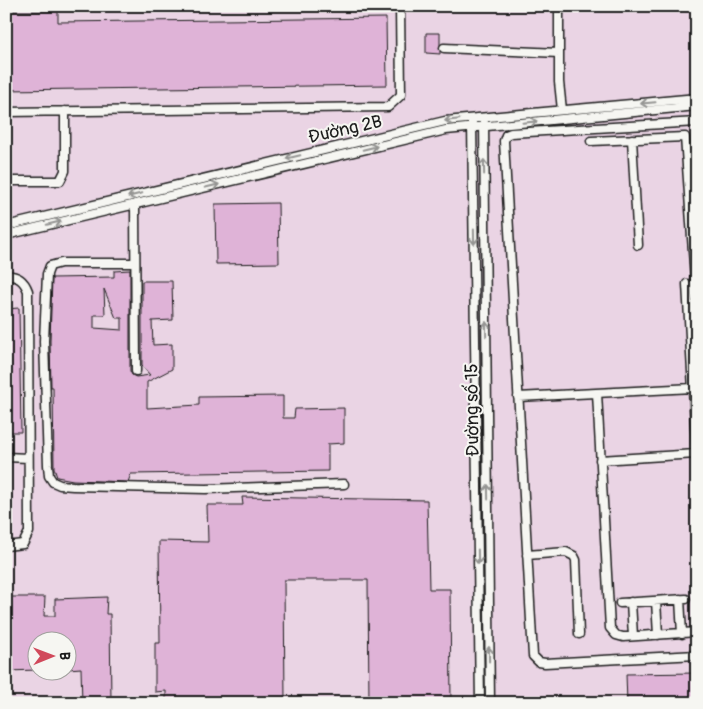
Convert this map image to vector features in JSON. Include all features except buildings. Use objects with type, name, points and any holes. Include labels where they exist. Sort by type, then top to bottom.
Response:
[{"type":"street","points":[[6,112],[388,107],[401,95],[400,6]]},
{"type":"street","points":[[559,6],[562,110]]},
{"type":"street","points":[[444,48],[559,53]]},
{"type":"street","name":"Đường 2B","points":[[6,226],[445,121],[697,98]]},
{"type":"street","name":"Đường 2B","points":[[6,235],[446,130],[697,106]]},
{"type":"street","points":[[6,181],[60,181],[65,171],[65,111]]},
{"type":"street","name":"Đường số 15","points":[[484,117],[490,703]]},
{"type":"street","name":"Đường số 15","points":[[472,118],[480,703]]},
{"type":"street","points":[[697,122],[512,133],[505,137],[532,653],[537,660],[545,663],[697,655]]},
{"type":"street","points":[[591,141],[685,137],[697,309]]},
{"type":"street","points":[[632,139],[638,245]]},
{"type":"street","points":[[135,204],[136,371]]},
{"type":"street","points":[[135,263],[61,262],[53,264],[47,274],[44,341],[45,430],[48,465],[53,482],[60,485],[73,486],[206,489],[344,484]]},
{"type":"street","points":[[6,275],[17,276],[22,280],[28,291],[27,539],[23,544],[6,546]]},
{"type":"street","points":[[687,284],[693,317],[693,388],[697,460]]},
{"type":"street","points":[[518,397],[693,388]]},
{"type":"street","points":[[597,393],[609,625],[616,635],[633,636],[697,632]]},
{"type":"street","points":[[600,460],[696,454]]},
{"type":"street","points":[[6,458],[28,458]]},
{"type":"street","points":[[527,555],[566,552],[574,556],[576,560],[579,634]]},
{"type":"street","points":[[620,603],[683,599],[682,634]]},
{"type":"street","points":[[656,601],[658,635]]},
{"type":"street","points":[[630,602],[633,636]]},
{"type":"shaded area","points":[[6,6],[697,6],[697,703],[6,703]]},
{"type":"green space","points":[[697,131],[697,186],[695,188],[692,187],[688,141],[694,141],[693,132]]}]
